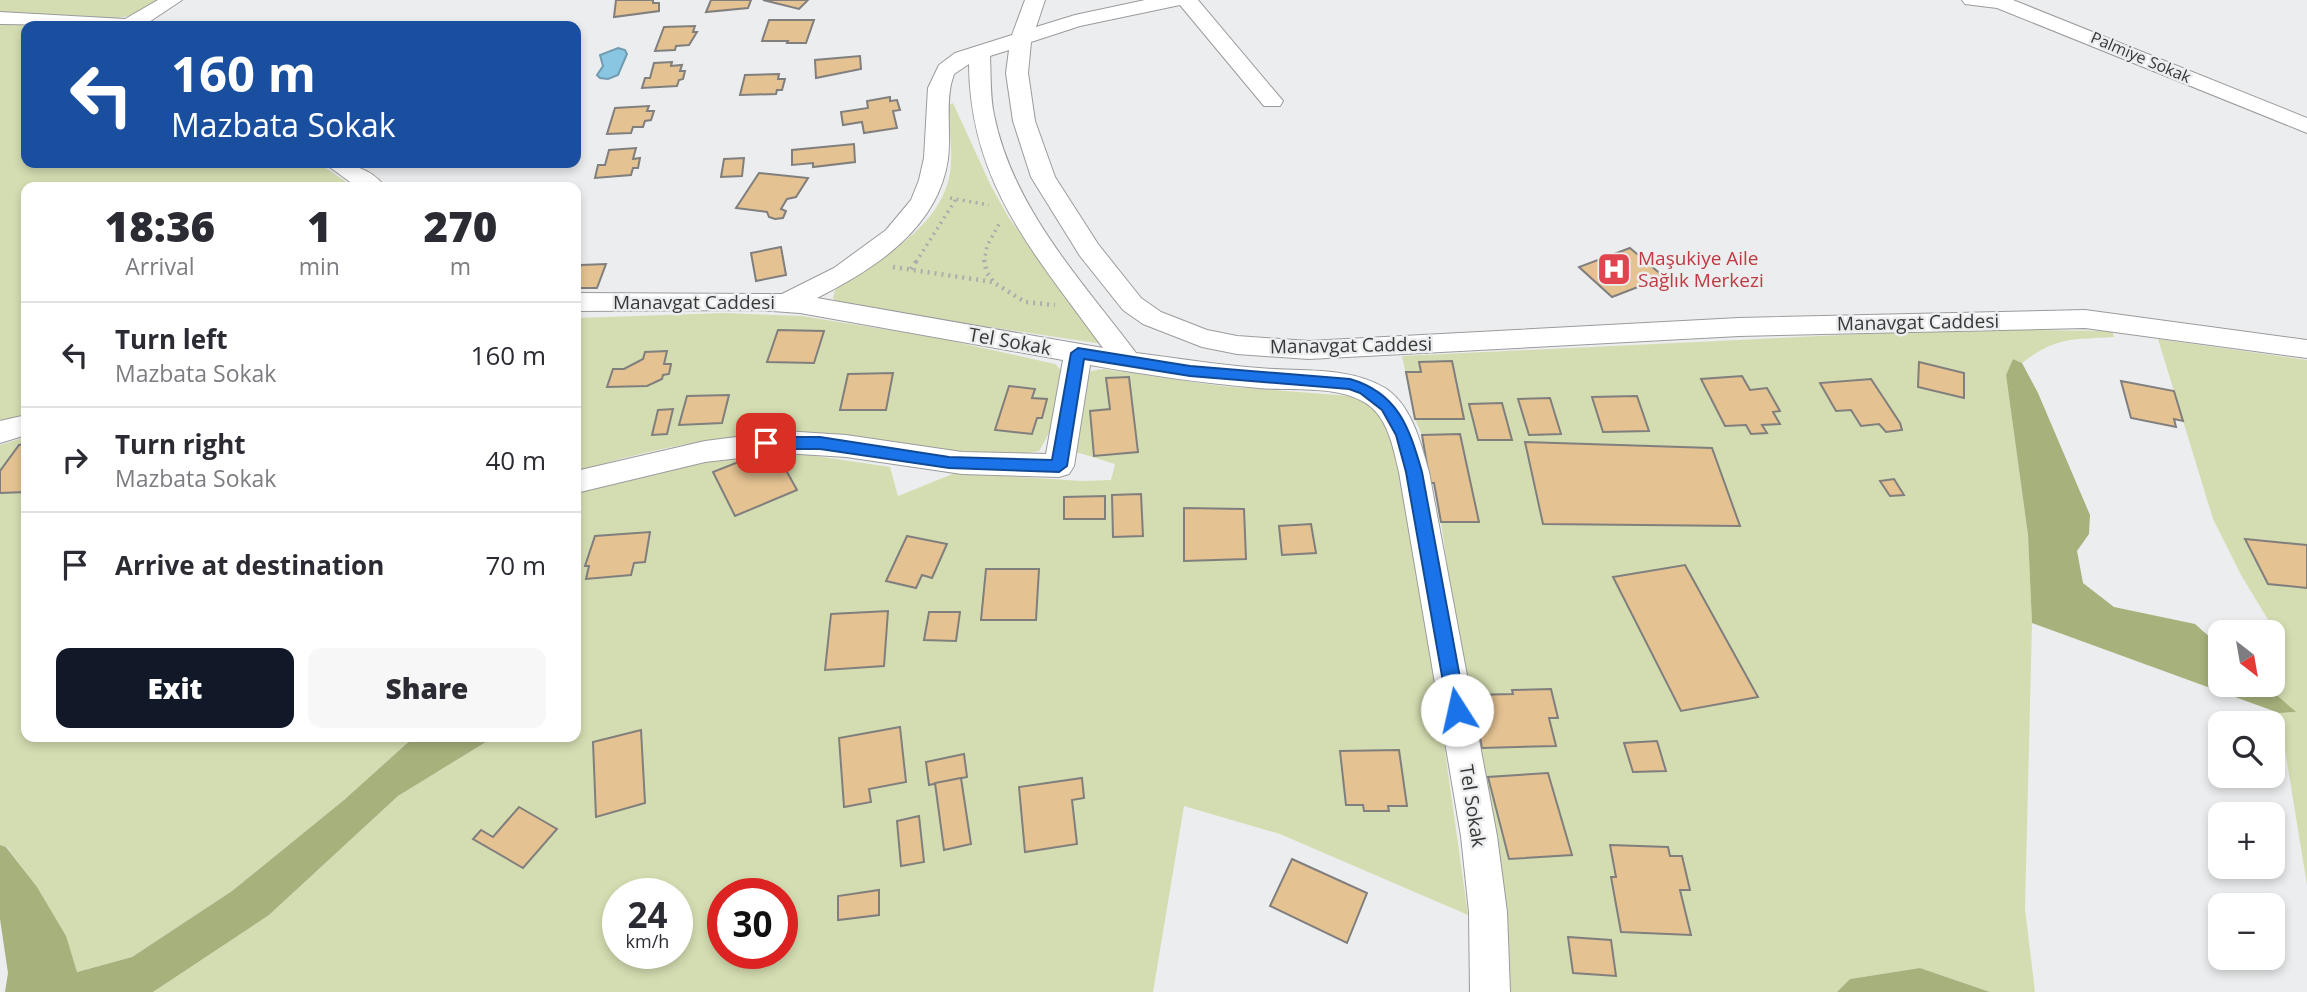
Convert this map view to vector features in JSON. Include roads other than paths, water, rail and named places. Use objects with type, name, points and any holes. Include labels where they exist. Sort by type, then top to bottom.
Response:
[{"type":"street","points":[[138,21],[172,0]]},
{"type":"street","points":[[1021,39],[1035,0]]},
{"type":"street","points":[[1021,39],[1075,21],[1174,0]]},
{"type":"street","points":[[1186,0],[1272,101]]},
{"type":"street","name":"Palmiye Sokak","points":[[1972,0],[2000,2],[2075,30],[2307,126]]},
{"type":"street","points":[[0,18],[49,21]]},
{"type":"street","name":"Manavgat Caddesi","points":[[581,302],[785,303],[865,260],[911,219],[926,194],[934,174],[938,150],[940,82],[953,64],[979,52],[1021,39],[1017,73],[1024,121],[1044,177],[1059,205],[1132,304],[1152,318],[1202,338],[1237,345],[1309,350],[1739,327],[2085,318],[2307,349]]},
{"type":"street","points":[[979,52],[983,116],[995,160],[1022,215],[1128,362]]},
{"type":"street","points":[[344,168],[366,182]]},
{"type":"street","name":"Tel Sokak","points":[[785,303],[1128,362],[1257,378],[1350,384],[1377,396],[1396,419],[1414,472],[1479,836],[1488,912],[1490,992]]},
{"type":"street","points":[[581,481],[671,458],[744,444],[787,442],[820,443],[949,463],[1059,466],[1078,353]]},
{"type":"street","points":[[0,432],[21,426]]},
{"type":"water","points":[[618,48],[625,50],[627,54],[618,75],[608,79],[600,78],[597,75],[603,66],[600,55]]},
{"type":"place","name":"Maşukiye Aile Sağlık Merkezi","points":[[1614,269]]}]
